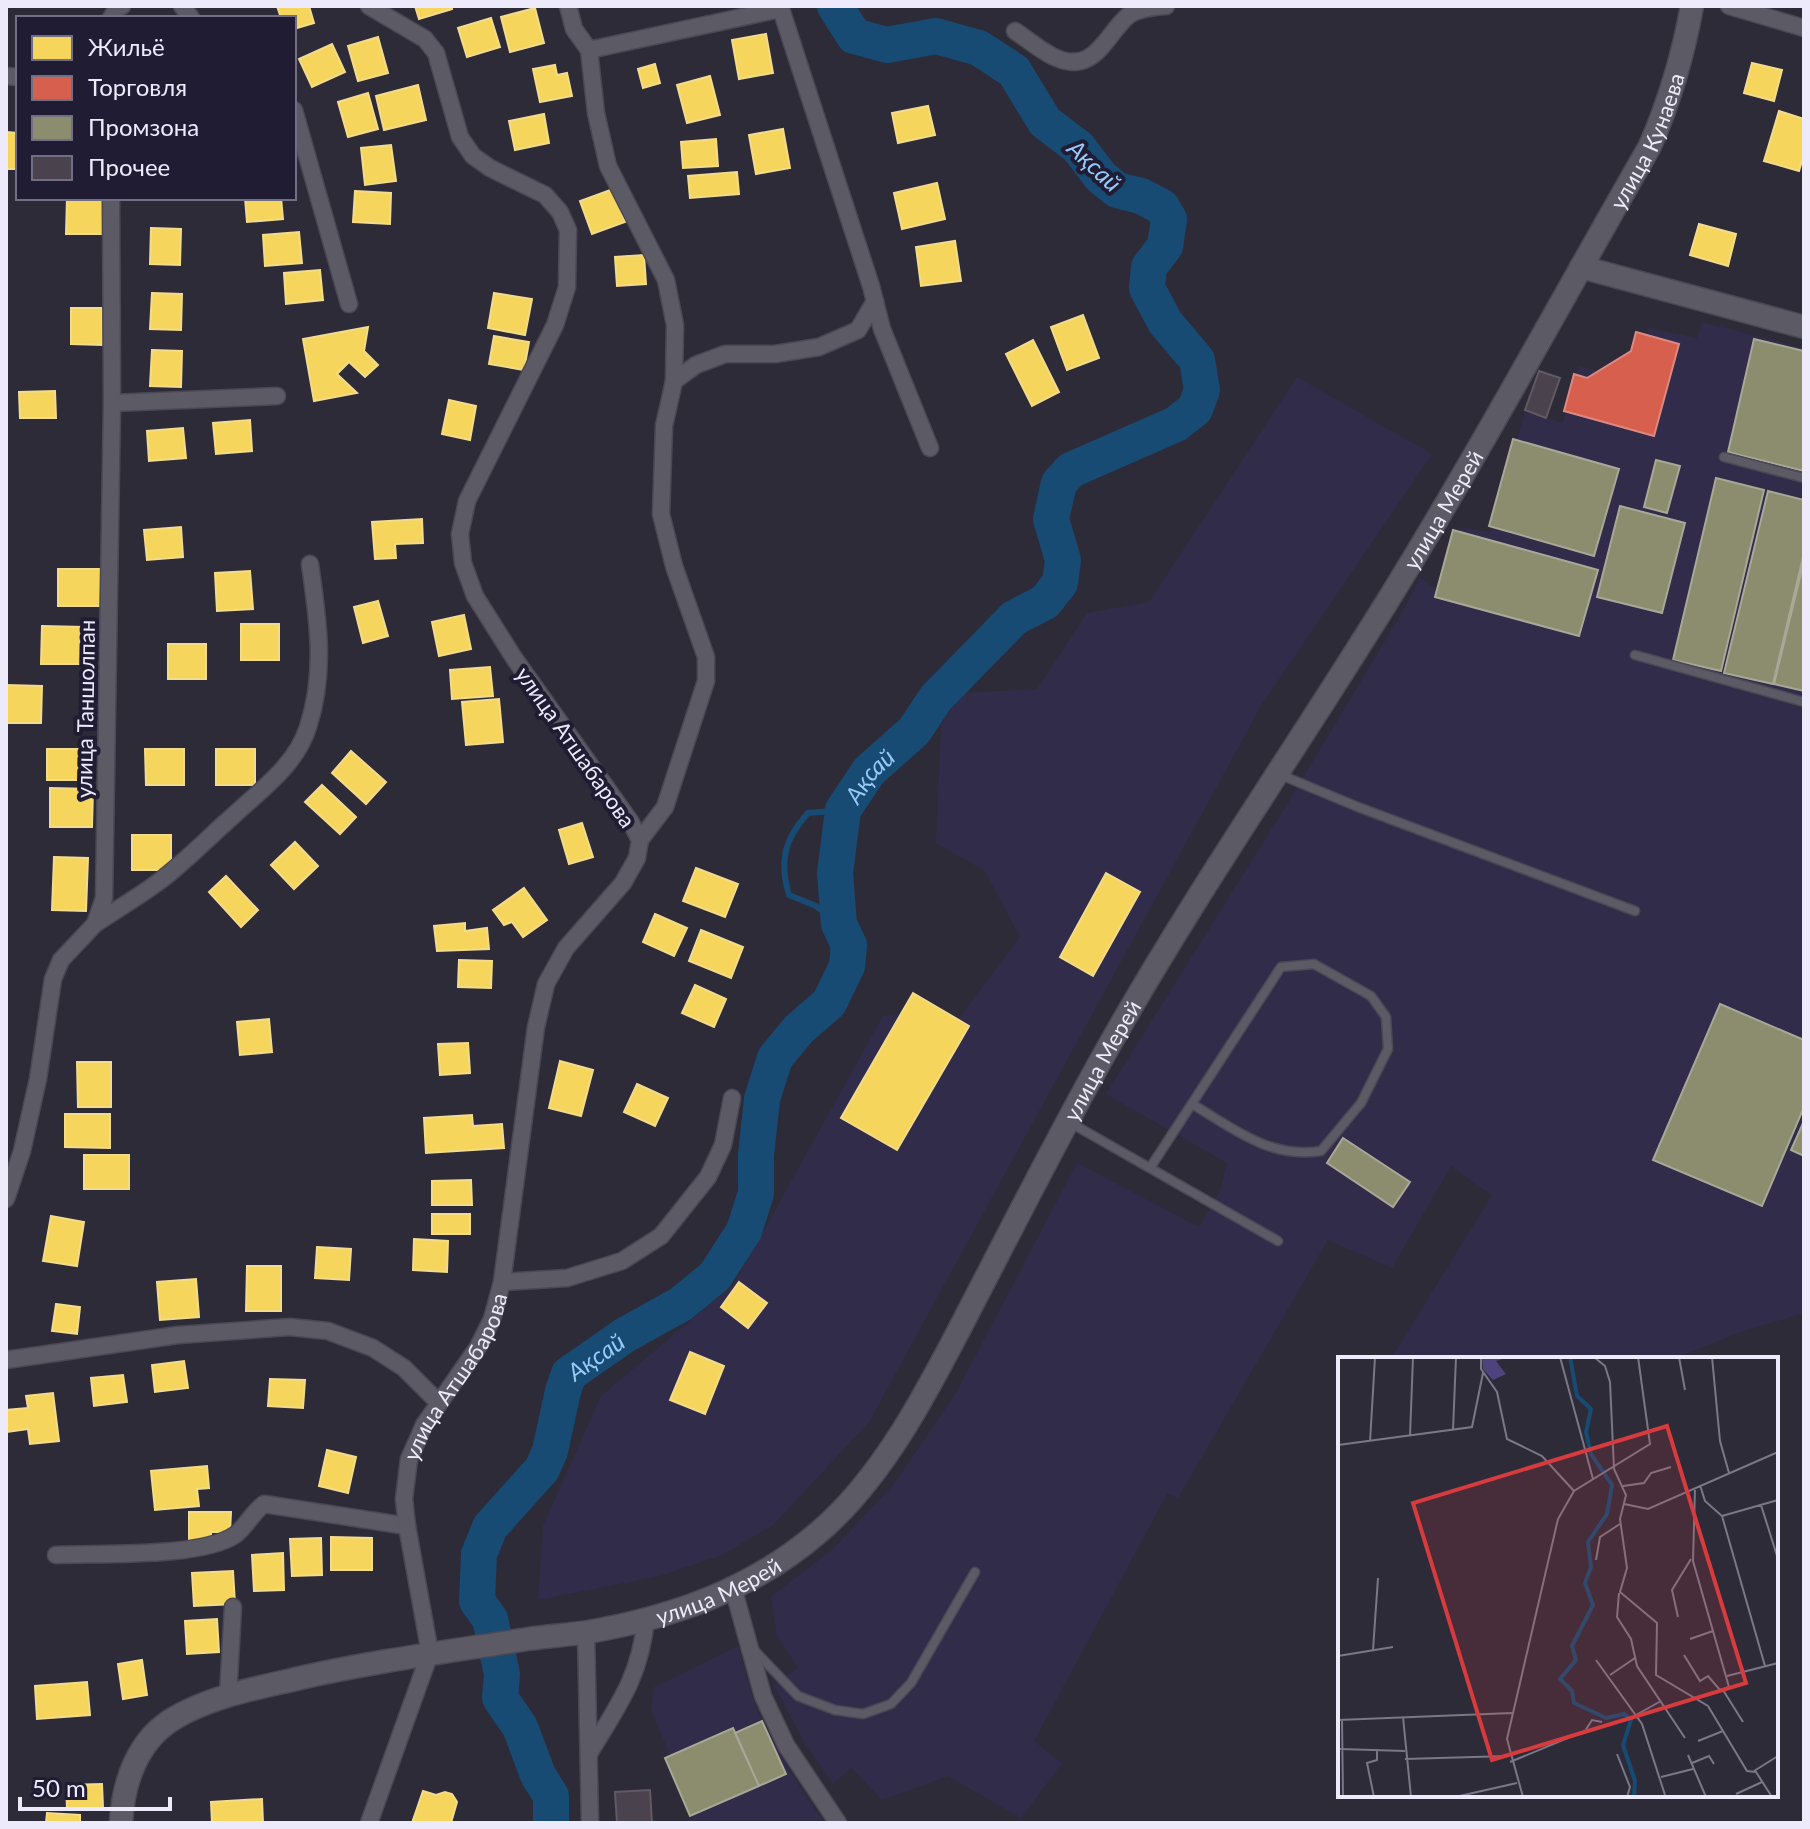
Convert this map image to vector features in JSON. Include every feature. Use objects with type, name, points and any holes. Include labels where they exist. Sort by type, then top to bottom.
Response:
[{"type":"main road","name":"улица Кунаева","points":[[1581,267],[1650,146],[1668,106],[1679,71],[1692,6]]},
{"type":"main road","points":[[1581,267],[1804,327]]},
{"type":"main road","name":"улица Мерей","points":[[430,1653],[586,1632],[646,1619],[734,1591],[784,1561],[826,1527],[862,1488],[938,1370],[1069,1122],[1158,963],[1396,588],[1581,267]]},
{"type":"main road","points":[[121,1823],[122,1801],[132,1769],[147,1741],[170,1720],[228,1696],[317,1674],[430,1653]]},
{"type":"street","name":"улица Атшабарова","points":[[369,6],[425,39],[436,53],[460,137],[473,156],[490,168],[545,195],[560,212],[568,230],[567,287],[555,325],[467,501],[460,534],[463,563],[475,596],[498,634],[630,821],[640,840],[637,858],[623,883],[566,948],[546,984],[536,1027],[502,1282],[492,1319],[478,1347],[424,1425],[409,1459],[404,1499],[430,1653]]},
{"type":"street","points":[[568,6],[574,29],[589,50],[596,113],[608,166],[666,280],[675,325],[674,381],[664,426],[661,514],[674,566],[706,657],[706,681],[665,807],[640,840]]},
{"type":"street","points":[[1015,31],[1055,58],[1074,61],[1091,56],[1105,45],[1129,15],[1145,8],[1166,6]]},
{"type":"street","points":[[1729,6],[1804,28]]},
{"type":"street","points":[[589,50],[780,8],[882,329],[930,448]]},
{"type":"street","points":[[296,117],[349,304]]},
{"type":"street","name":"улица Таншолпан","points":[[6,1199],[22,1151],[38,1079],[53,979],[61,960],[95,924],[104,898],[112,403],[111,200]]},
{"type":"street","points":[[674,381],[696,365],[725,354],[775,354],[819,347],[858,330],[875,301]]},
{"type":"street","points":[[112,403],[277,396]]},
{"type":"street","points":[[95,924],[162,879],[281,773],[297,750],[307,730],[321,665],[310,564]]},
{"type":"street","points":[[502,1282],[567,1278],[622,1261],[661,1236],[708,1177],[723,1145],[732,1098]]},
{"type":"street","points":[[6,1360],[178,1335],[290,1327],[328,1331],[373,1348],[404,1368],[439,1403]]},
{"type":"street","points":[[56,1555],[199,1550],[236,1535],[252,1513],[264,1504],[407,1526]]},
{"type":"street","points":[[734,1591],[763,1696],[786,1745],[838,1823]]},
{"type":"street","points":[[228,1696],[233,1607]]},
{"type":"street","points":[[589,1755],[631,1685],[643,1651],[646,1619]]},
{"type":"street","points":[[586,1632],[590,1823]]},
{"type":"street","points":[[369,1823],[430,1653]]},
{"type":"lane","points":[[1724,457],[1804,478]]},
{"type":"lane","points":[[1635,655],[1804,702]]},
{"type":"lane","points":[[1277,773],[1358,807],[1635,911]]},
{"type":"lane","points":[[1150,1168],[1281,967],[1314,964],[1371,996],[1386,1017],[1388,1049],[1361,1103],[1321,1151],[1298,1155],[1261,1145],[1192,1104]]},
{"type":"lane","points":[[1069,1122],[1278,1241]]},
{"type":"lane","points":[[751,1647],[798,1696],[835,1710],[863,1714],[891,1704],[911,1683],[975,1572]]},
{"type":"shaded area","points":[[1702,322],[1804,348],[1804,1313],[1744,1331],[1678,1357],[1392,1357],[1492,1195],[1451,1166],[1392,1268],[1328,1240],[1178,1498],[1167,1494],[1034,1741],[1062,1763],[1021,1818],[948,1776],[882,1800],[851,1768],[833,1784],[804,1742],[774,1685],[798,1668],[777,1636],[771,1597],[833,1549],[894,1484],[956,1393],[1077,1163],[1199,1227],[1220,1191],[1227,1163],[1106,1094],[1283,811],[1420,578],[1445,596],[1461,527],[1490,532],[1525,412],[1563,423],[1579,366],[1605,373],[1644,343],[1648,328],[1697,338]]},
{"type":"shaded area","points":[[1297,377],[1432,454],[1262,704],[869,1422],[773,1525],[722,1555],[660,1576],[538,1600],[543,1526],[601,1396],[734,1284],[883,1016],[923,1013],[951,1029],[1020,937],[985,871],[936,843],[941,726],[961,693],[1037,689],[1087,613],[1149,602]]},
{"type":"shaded area","points":[[738,1646],[755,1706],[791,1773],[824,1823],[685,1823],[695,1816],[651,1709],[654,1687]]},
{"type":"building: Жильё","points":[[277,6],[309,6],[314,23],[296,28],[296,16],[280,16]]},
{"type":"building: Жильё","points":[[415,6],[451,6],[452,9],[419,19]]},
{"type":"building: Жильё","points":[[535,8],[544,43],[510,52],[501,17]]},
{"type":"building: Жильё","points":[[491,18],[500,47],[467,57],[458,28]]},
{"type":"building: Жильё","points":[[766,34],[773,73],[739,79],[732,40]]},
{"type":"building: Жильё","points":[[378,37],[388,73],[358,81],[348,46]]},
{"type":"building: Жильё","points":[[332,44],[345,72],[312,87],[299,59]]},
{"type":"building: Жильё","points":[[1752,63],[1782,70],[1774,101],[1744,93]]},
{"type":"building: Жильё","points":[[655,64],[660,83],[643,88],[638,69]]},
{"type":"building: Жильё","points":[[555,65],[557,75],[567,73],[572,96],[540,102],[533,69]]},
{"type":"building: Жильё","points":[[710,76],[720,115],[687,123],[677,85]]},
{"type":"building: Жильё","points":[[418,85],[426,120],[384,130],[376,96]]},
{"type":"building: Жильё","points":[[368,93],[378,129],[348,137],[338,102]]},
{"type":"building: Жильё","points":[[928,106],[935,135],[898,143],[892,113]]},
{"type":"building: Жильё","points":[[1779,111],[1804,119],[1804,154],[1799,171],[1764,161]]},
{"type":"building: Жильё","points":[[544,114],[549,143],[515,150],[509,121]]},
{"type":"building: Жильё","points":[[783,129],[790,168],[756,174],[749,135]]},
{"type":"building: Жильё","points":[[6,132],[16,133],[16,169],[6,169]]},
{"type":"building: Жильё","points":[[716,139],[718,166],[683,168],[681,142]]},
{"type":"building: Жильё","points":[[391,145],[396,181],[365,185],[361,148]]},
{"type":"building: Жильё","points":[[737,172],[739,194],[690,198],[688,176]]},
{"type":"building: Жильё","points":[[937,183],[945,219],[902,229],[894,193]]},
{"type":"building: Жильё","points":[[613,189],[625,222],[592,234],[580,201]]},
{"type":"building: Жильё","points":[[355,191],[391,193],[390,224],[353,222]]},
{"type":"building: Жильё","points":[[67,200],[103,200],[102,234],[66,234]]},
{"type":"building: Жильё","points":[[245,200],[281,200],[283,219],[247,222]]},
{"type":"building: Жильё","points":[[1699,224],[1736,234],[1728,266],[1690,255]]},
{"type":"building: Жильё","points":[[151,228],[181,229],[180,265],[150,264]]},
{"type":"building: Жильё","points":[[299,232],[302,263],[265,266],[263,235]]},
{"type":"building: Жильё","points":[[955,241],[961,281],[921,286],[916,247]]},
{"type":"building: Жильё","points":[[644,255],[646,284],[617,286],[615,257]]},
{"type":"building: Жильё","points":[[320,270],[323,300],[286,304],[284,273]]},
{"type":"building: Жильё","points":[[152,293],[182,294],[181,330],[150,329]]},
{"type":"building: Жильё","points":[[494,293],[532,299],[525,335],[488,328]]},
{"type":"building: Жильё","points":[[71,308],[102,308],[102,345],[71,344]]},
{"type":"building: Жильё","points":[[1083,315],[1099,358],[1067,370],[1051,327]]},
{"type":"building: Жильё","points":[[368,327],[364,351],[378,365],[365,377],[349,362],[337,374],[357,393],[314,401],[303,339]]},
{"type":"building: Жильё","points":[[494,336],[529,342],[524,370],[489,364]]},
{"type":"building: Жильё","points":[[1033,340],[1059,392],[1032,406],[1006,354]]},
{"type":"building: Жильё","points":[[152,350],[182,351],[181,387],[150,386]]},
{"type":"building: Жильё","points":[[55,391],[56,418],[20,418],[19,392]]},
{"type":"building: Жильё","points":[[449,400],[476,406],[470,440],[442,434]]},
{"type":"building: Жильё","points":[[250,420],[252,451],[216,454],[213,423]]},
{"type":"building: Жильё","points":[[183,428],[186,458],[149,461],[147,431]]},
{"type":"building: Жильё","points":[[422,519],[423,543],[395,544],[396,558],[375,559],[372,522]]},
{"type":"building: Жильё","points":[[181,527],[183,557],[147,560],[144,530]]},
{"type":"building: Жильё","points":[[58,569],[100,569],[100,606],[58,606]]},
{"type":"building: Жильё","points":[[250,571],[253,609],[217,611],[215,573]]},
{"type":"building: Жильё","points":[[378,601],[388,636],[363,643],[354,607]]},
{"type":"building: Жильё","points":[[464,615],[471,649],[439,656],[432,622]]},
{"type":"building: Жильё","points":[[241,624],[279,624],[279,660],[241,660]]},
{"type":"building: Жильё","points":[[42,626],[84,627],[83,664],[41,664]]},
{"type":"building: Жильё","points":[[168,644],[206,644],[206,679],[168,679]]},
{"type":"building: Жильё","points":[[490,667],[493,696],[452,699],[450,670]]},
{"type":"building: Жильё","points":[[6,685],[42,686],[41,723],[6,723]]},
{"type":"building: Жильё","points":[[499,699],[503,742],[466,745],[462,702]]},
{"type":"building: Жильё","points":[[47,749],[84,749],[84,780],[47,780]]},
{"type":"building: Жильё","points":[[145,749],[184,749],[184,785],[146,785]]},
{"type":"building: Жильё","points":[[216,749],[255,749],[255,785],[216,785]]},
{"type":"building: Жильё","points":[[351,751],[386,782],[366,804],[332,773]]},
{"type":"building: Жильё","points":[[322,785],[356,817],[340,834],[305,802]]},
{"type":"building: Жильё","points":[[50,788],[93,789],[92,827],[50,827]]},
{"type":"building: Жильё","points":[[582,823],[593,857],[569,864],[559,830]]},
{"type":"building: Жильё","points":[[132,835],[171,835],[171,870],[132,870]]},
{"type":"building: Жильё","points":[[295,842],[318,866],[294,889],[271,865]]},
{"type":"building: Жильё","points":[[54,857],[88,858],[86,911],[52,910]]},
{"type":"building: Жильё","points":[[696,868],[738,884],[725,917],[683,901]]},
{"type":"building: Жильё","points":[[1106,873],[1140,892],[1093,976],[1060,957]]},
{"type":"building: Жильё","points":[[226,876],[258,910],[241,927],[209,892]]},
{"type":"building: Жильё","points":[[524,888],[547,920],[523,937],[512,922],[504,925],[493,910]]},
{"type":"building: Жильё","points":[[655,914],[687,928],[674,956],[643,942]]},
{"type":"building: Жильё","points":[[465,923],[465,931],[487,928],[489,949],[437,951],[434,926]]},
{"type":"building: Жильё","points":[[701,930],[743,947],[731,978],[689,961]]},
{"type":"building: Жильё","points":[[459,960],[492,961],[491,988],[458,987]]},
{"type":"building: Жильё","points":[[695,985],[726,999],[714,1027],[682,1013]]},
{"type":"building: Жильё","points":[[913,993],[969,1026],[897,1150],[841,1118]]},
{"type":"building: Жильё","points":[[269,1019],[272,1052],[240,1055],[237,1022]]},
{"type":"building: Жильё","points":[[468,1043],[470,1073],[440,1075],[438,1044]]},
{"type":"building: Жильё","points":[[560,1061],[593,1070],[581,1116],[549,1108]]},
{"type":"building: Жильё","points":[[77,1062],[111,1062],[111,1107],[78,1107]]},
{"type":"building: Жильё","points":[[637,1084],[668,1098],[655,1126],[624,1112]]},
{"type":"building: Жильё","points":[[65,1114],[110,1114],[110,1148],[65,1147]]},
{"type":"building: Жильё","points":[[472,1115],[473,1126],[502,1124],[504,1148],[426,1153],[424,1118]]},
{"type":"building: Жильё","points":[[84,1155],[129,1155],[129,1189],[84,1189]]},
{"type":"building: Жильё","points":[[471,1180],[472,1205],[432,1205],[432,1181]]},
{"type":"building: Жильё","points":[[432,1214],[470,1214],[470,1234],[432,1234]]},
{"type":"building: Жильё","points":[[51,1216],[84,1222],[77,1266],[43,1261]]},
{"type":"building: Жильё","points":[[414,1239],[448,1241],[447,1272],[413,1270]]},
{"type":"building: Жильё","points":[[317,1247],[351,1249],[349,1280],[315,1278]]},
{"type":"building: Жильё","points":[[247,1266],[281,1266],[281,1311],[246,1311]]},
{"type":"building: Жильё","points":[[196,1279],[199,1317],[160,1320],[157,1282]]},
{"type":"building: Жильё","points":[[739,1282],[767,1303],[748,1328],[721,1307]]},
{"type":"building: Жильё","points":[[56,1304],[80,1307],[77,1334],[52,1331]]},
{"type":"building: Жильё","points":[[690,1352],[724,1366],[705,1414],[670,1400]]},
{"type":"building: Жильё","points":[[184,1361],[188,1388],[155,1392],[152,1365]]},
{"type":"building: Жильё","points":[[123,1375],[127,1402],[94,1406],[91,1378]]},
{"type":"building: Жильё","points":[[270,1379],[305,1380],[303,1408],[268,1406]]},
{"type":"building: Жильё","points":[[53,1393],[59,1441],[30,1444],[28,1429],[6,1432],[6,1410],[28,1408],[26,1396]]},
{"type":"building: Жильё","points":[[327,1450],[356,1457],[348,1493],[319,1486]]},
{"type":"building: Жильё","points":[[207,1466],[209,1488],[197,1489],[199,1506],[155,1510],[151,1471]]},
{"type":"building: Жильё","points":[[189,1512],[231,1512],[230,1532],[211,1532],[211,1544],[189,1544]]},
{"type":"building: Жильё","points":[[331,1537],[372,1538],[372,1570],[331,1570]]},
{"type":"building: Жильё","points":[[321,1538],[322,1575],[292,1576],[290,1539]]},
{"type":"building: Жильё","points":[[283,1553],[284,1590],[254,1591],[252,1555]]},
{"type":"building: Жильё","points":[[233,1571],[235,1604],[194,1606],[192,1573]]},
{"type":"building: Жильё","points":[[217,1619],[219,1652],[187,1654],[185,1621]]},
{"type":"building: Жильё","points":[[142,1660],[147,1695],[123,1699],[118,1664]]},
{"type":"building: Жильё","points":[[87,1682],[90,1715],[37,1719],[35,1686]]},
{"type":"building: Жильё","points":[[102,1784],[103,1808],[67,1809],[66,1785]]},
{"type":"building: Жильё","points":[[423,1791],[436,1795],[445,1792],[452,1794],[457,1802],[451,1823],[412,1823]]},
{"type":"building: Жильё","points":[[262,1799],[263,1823],[212,1823],[211,1802]]},
{"type":"building: Жильё","points":[[47,1813],[80,1815],[80,1823],[46,1823]]},
{"type":"building: Торговля","points":[[1636,332],[1679,344],[1654,436],[1564,411],[1574,374],[1587,378],[1631,351]]},
{"type":"building: Промзона","points":[[1754,339],[1804,351],[1804,471],[1728,452]]},
{"type":"building: Промзона","points":[[1513,439],[1619,469],[1594,556],[1489,526]]},
{"type":"building: Промзона","points":[[1656,460],[1680,466],[1667,513],[1644,507]]},
{"type":"building: Промзона","points":[[1716,478],[1764,490],[1721,671],[1673,660]]},
{"type":"building: Промзона","points":[[1768,491],[1804,500],[1804,553],[1773,684],[1724,673]]},
{"type":"building: Промзона","points":[[1620,506],[1685,523],[1662,613],[1597,597]]},
{"type":"building: Промзона","points":[[1453,530],[1598,570],[1579,636],[1435,597]]},
{"type":"building: Промзона","points":[[1804,561],[1804,691],[1774,684]]},
{"type":"building: Промзона","points":[[1720,1004],[1804,1040],[1804,1107],[1762,1206],[1653,1160]]},
{"type":"building: Промзона","points":[[1804,1121],[1804,1156],[1791,1150]]},
{"type":"building: Промзона","points":[[1343,1138],[1410,1182],[1393,1207],[1327,1163]]},
{"type":"building: Промзона","points":[[762,1721],[786,1774],[759,1786],[735,1733]]},
{"type":"building: Промзона","points":[[733,1728],[759,1786],[690,1816],[665,1758]]},
{"type":"building: Прочее","points":[[1539,371],[1560,378],[1546,418],[1525,410]]},
{"type":"building: Прочее","points":[[650,1790],[652,1823],[617,1823],[615,1792]]},
{"type":"waterway","name":"Ақсай","points":[[551,1823],[551,1796],[538,1775],[520,1727],[500,1698],[502,1674],[490,1619],[477,1601],[479,1554],[490,1527],[542,1469],[550,1451],[569,1374],[625,1335],[681,1304],[715,1276],[744,1231],[756,1193],[756,1155],[762,1099],[775,1058],[799,1029],[829,1003],[847,966],[849,945],[839,924],[835,873],[843,810],[869,771],[914,731],[936,698],[1014,618],[1045,602],[1060,583],[1063,560],[1051,519],[1059,483],[1071,470],[1176,424],[1195,409],[1202,390],[1197,360],[1165,322],[1147,288],[1149,267],[1165,246],[1169,219],[1162,207],[1141,196],[1117,190],[1101,177],[1078,147],[1045,122],[1014,71],[979,48],[936,36],[887,45],[854,36],[835,6]]},
{"type":"waterway","points":[[839,924],[816,906],[789,895],[784,861],[789,842],[808,813],[843,810]]}]
